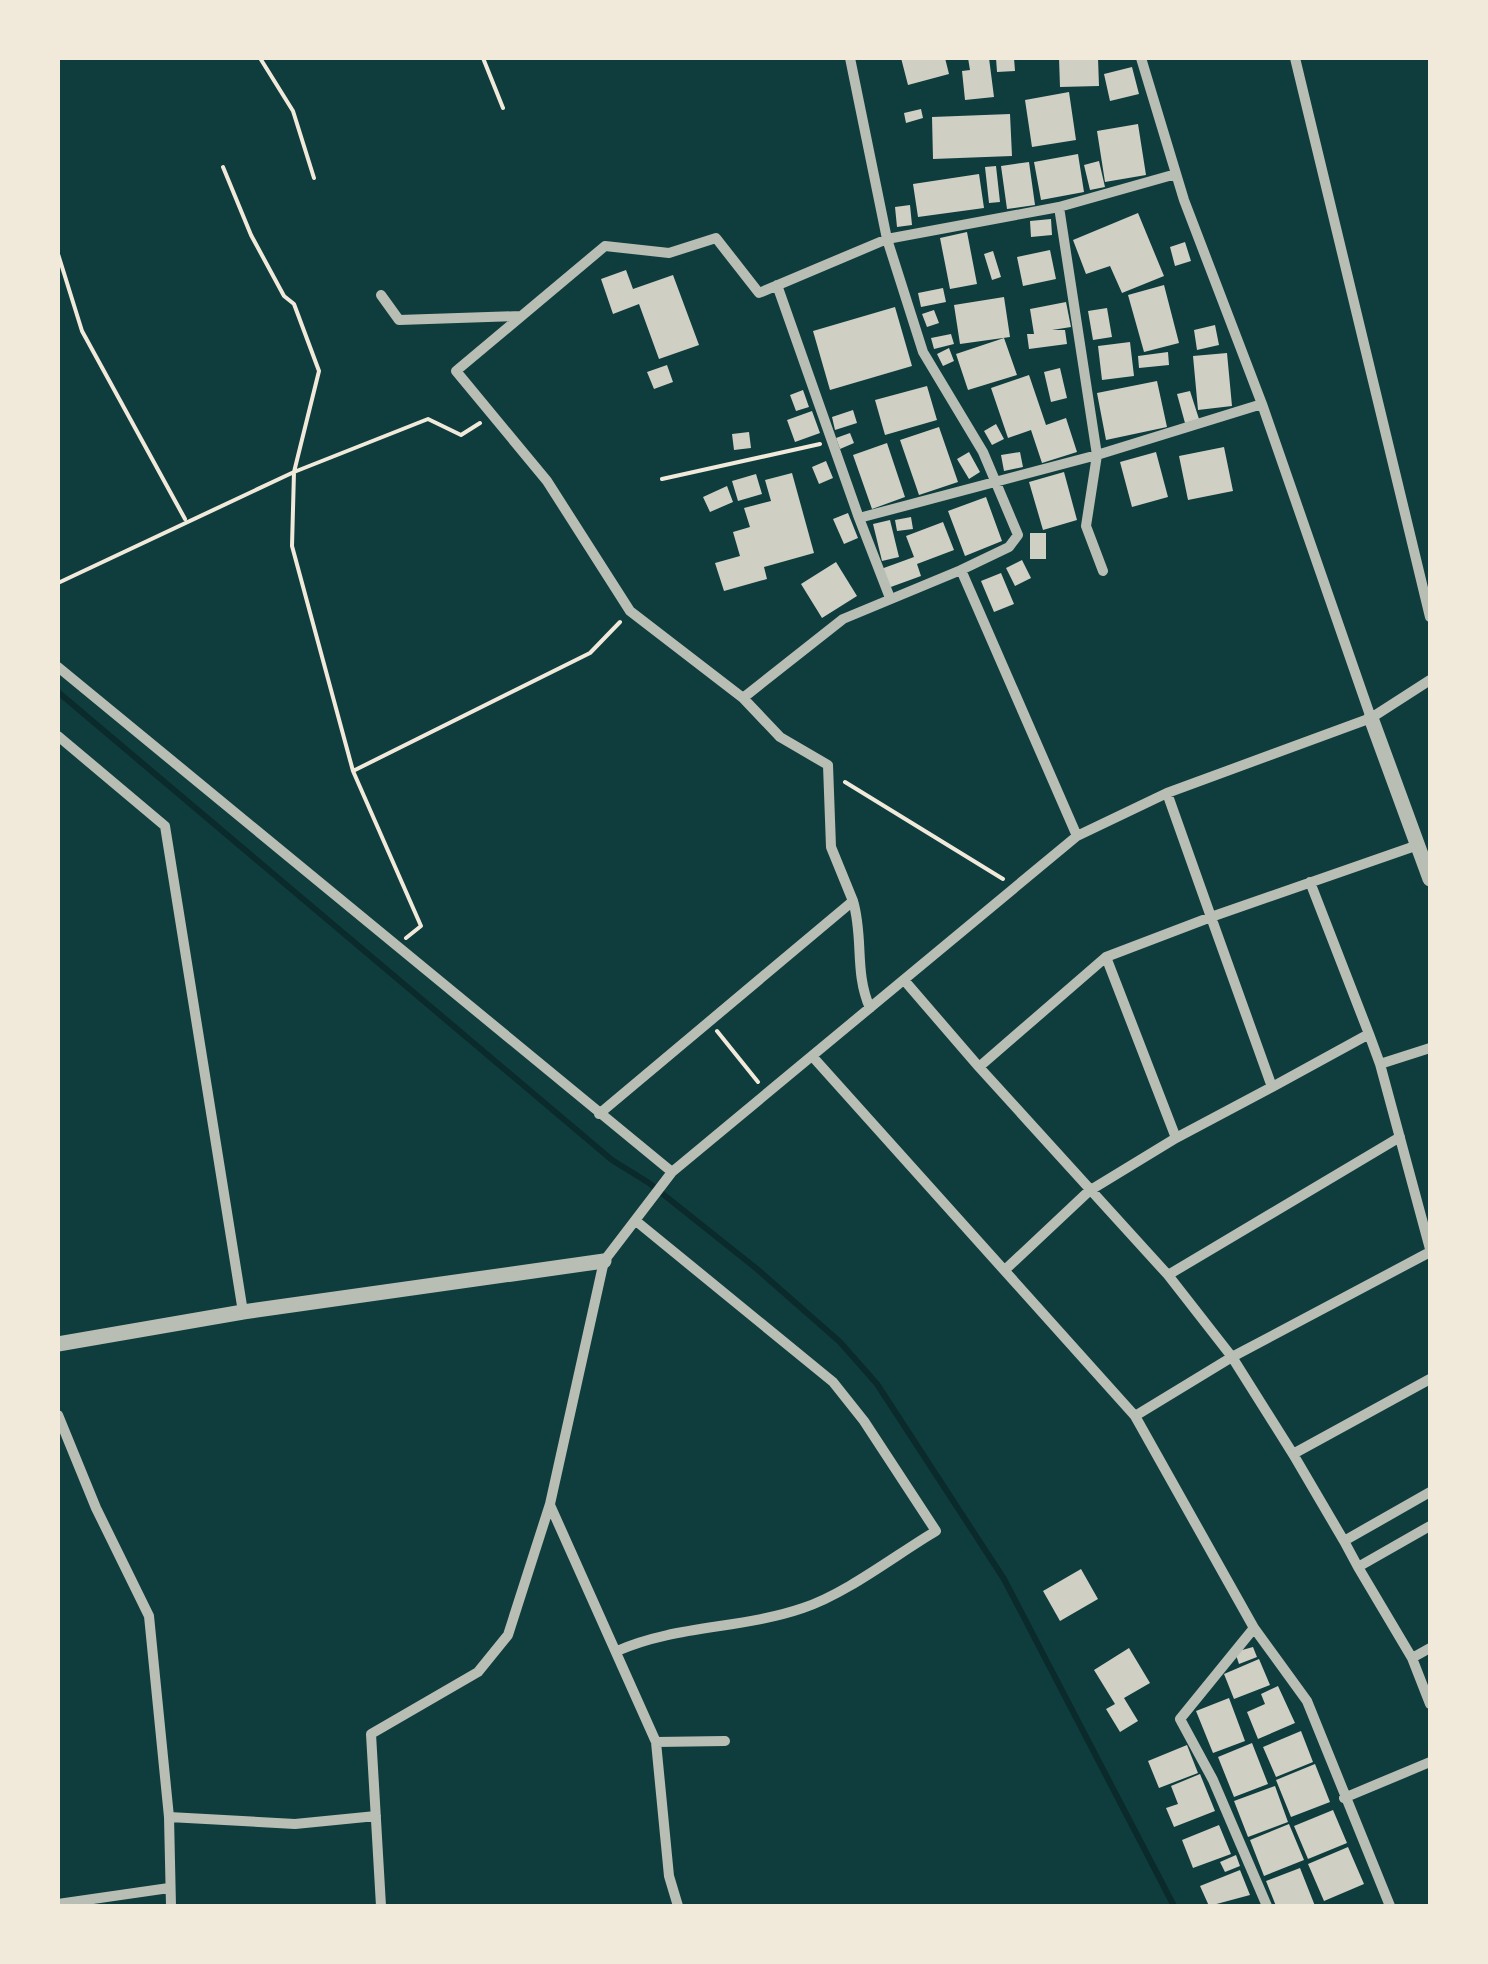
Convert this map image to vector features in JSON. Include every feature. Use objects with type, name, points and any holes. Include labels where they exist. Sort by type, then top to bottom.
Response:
[{"type":"street","points":[[743,698],[843,619],[1009,547],[1018,534],[996,481],[923,352],[887,239],[850,58]]},
{"type":"street","points":[[1142,58],[1176,174],[1430,878]]},
{"type":"street","points":[[1294,58],[1430,618]]},
{"type":"street","points":[[870,1008],[858,969],[862,932],[831,847],[828,765],[780,738],[743,698],[630,612],[547,481],[456,371],[605,246],[669,253],[716,238],[759,292],[887,239],[1059,207],[1176,174]]},
{"type":"street","points":[[1059,207],[1097,455],[1086,526],[1103,571]]},
{"type":"street","points":[[777,285],[829,442],[890,598]]},
{"type":"street","points":[[380,295],[399,320],[522,316]]},
{"type":"street","points":[[858,518],[1097,455],[1262,404]]},
{"type":"street","points":[[961,570],[1077,836]]},
{"type":"street","points":[[58,667],[394,948],[672,1172]]},
{"type":"street","points":[[380,1906],[371,1734],[478,1672],[508,1634],[550,1504],[604,1261],[672,1172],[1077,836],[1167,793],[1370,718],[1430,680]]},
{"type":"street","points":[[58,736],[165,826],[243,1312]]},
{"type":"street","points":[[1167,793],[1272,1087]]},
{"type":"street","points":[[979,1067],[1106,957],[1211,916],[1418,845]]},
{"type":"street","points":[[1134,1416],[1232,1357],[1430,1251],[1380,1064],[1310,882]]},
{"type":"street","points":[[599,1114],[853,902]]},
{"type":"street","points":[[1106,957],[1176,1138]]},
{"type":"street","points":[[904,980],[1089,1191],[1168,1274],[1232,1357],[1412,1658],[1430,1704]]},
{"type":"street","points":[[1006,1269],[1089,1191],[1176,1138],[1369,1034]]},
{"type":"street","points":[[1380,1064],[1430,1048]]},
{"type":"street","points":[[812,1056],[1134,1416],[1254,1628],[1307,1701],[1390,1906]]},
{"type":"street","points":[[1168,1274],[1400,1137]]},
{"type":"street","points":[[617,1651],[652,1635],[712,1630],[807,1607],[936,1530],[864,1421],[833,1382],[636,1221]]},
{"type":"street","points":[[58,1344],[243,1312],[604,1261]]},
{"type":"street","points":[[1293,1454],[1430,1379]]},
{"type":"street","points":[[58,1415],[96,1508],[149,1616],[169,1817],[171,1906]]},
{"type":"street","points":[[1344,1541],[1430,1492]]},
{"type":"street","points":[[550,1504],[656,1742],[669,1876],[678,1906]]},
{"type":"street","points":[[1358,1568],[1430,1526]]},
{"type":"street","points":[[1254,1628],[1180,1719],[1213,1780],[1268,1906]]},
{"type":"street","points":[[1412,1658],[1430,1648]]},
{"type":"street","points":[[656,1742],[725,1740]]},
{"type":"street","points":[[1344,1798],[1430,1762]]},
{"type":"street","points":[[169,1817],[295,1824],[376,1816]]},
{"type":"street","points":[[58,1904],[169,1888]]},
{"type":"path","points":[[260,58],[293,111],[314,178]]},
{"type":"path","points":[[483,58],[504,108]]},
{"type":"path","points":[[223,168],[251,235],[284,296],[294,304],[319,371],[294,472],[292,546],[353,771],[421,926],[394,948]]},
{"type":"path","points":[[58,254],[82,330],[186,520]]},
{"type":"path","points":[[58,583],[294,472],[428,419],[461,435],[492,415]]},
{"type":"path","points":[[662,479],[829,442]]},
{"type":"path","points":[[353,771],[590,653],[630,612]]},
{"type":"path","points":[[828,772],[1017,887]]},
{"type":"path","points":[[709,1022],[768,1093]]},
{"type":"building","points":[[901,58],[945,58],[949,74],[908,85]]},
{"type":"building","points":[[968,58],[989,58],[994,97],[965,100],[962,71],[970,70]]},
{"type":"building","points":[[996,58],[1014,58],[1015,71],[997,72]]},
{"type":"building","points":[[1059,58],[1098,58],[1099,86],[1060,87]]},
{"type":"building","points":[[1132,67],[1139,94],[1110,101],[1104,74]]},
{"type":"building","points":[[1069,92],[1076,140],[1032,147],[1025,100]]},
{"type":"building","points":[[921,109],[923,118],[906,123],[904,113]]},
{"type":"building","points":[[1010,114],[1012,156],[933,159],[932,117]]},
{"type":"building","points":[[1138,124],[1146,175],[1105,182],[1097,131]]},
{"type":"building","points":[[1078,154],[1084,192],[1041,200],[1034,162]]},
{"type":"building","points":[[1099,161],[1105,187],[1090,190],[1084,165]]},
{"type":"building","points":[[1029,162],[1035,205],[1007,209],[1001,166]]},
{"type":"building","points":[[996,166],[1000,202],[989,203],[985,167]]},
{"type":"building","points":[[979,174],[984,208],[918,217],[913,184]]},
{"type":"building","points":[[910,205],[912,225],[897,227],[895,207]]},
{"type":"building","points":[[1138,213],[1164,276],[1122,293],[1110,266],[1086,274],[1073,240]]},
{"type":"building","points":[[1051,219],[1052,235],[1031,237],[1030,221]]},
{"type":"building","points":[[967,232],[977,284],[950,289],[940,238]]},
{"type":"building","points":[[1185,242],[1191,261],[1175,266],[1170,247]]},
{"type":"building","points":[[1050,250],[1056,279],[1023,286],[1017,257]]},
{"type":"building","points":[[993,251],[1001,277],[992,280],[984,254]]},
{"type":"building","points":[[626,270],[633,289],[673,275],[699,345],[659,359],[639,304],[613,314],[601,279]]},
{"type":"building","points":[[1164,285],[1179,343],[1144,352],[1128,295]]},
{"type":"building","points":[[943,288],[946,302],[921,307],[918,293]]},
{"type":"building","points":[[1004,297],[1010,337],[960,344],[954,305]]},
{"type":"building","points":[[1066,302],[1071,327],[1052,330],[1065,330],[1067,344],[1029,349],[1027,334],[1034,334],[1030,309]]},
{"type":"building","points":[[895,307],[912,366],[830,390],[813,331]]},
{"type":"building","points":[[1107,308],[1112,337],[1093,340],[1088,311]]},
{"type":"building","points":[[934,310],[939,323],[927,327],[922,314]]},
{"type":"building","points":[[1215,325],[1219,345],[1197,350],[1194,330]]},
{"type":"building","points":[[951,334],[954,344],[934,349],[931,338]]},
{"type":"building","points":[[1004,338],[1017,375],[968,390],[956,354]]},
{"type":"building","points":[[1130,342],[1134,376],[1102,380],[1098,346]]},
{"type":"building","points":[[949,348],[954,361],[943,366],[937,354]]},
{"type":"building","points":[[1168,352],[1169,365],[1139,368],[1138,356]]},
{"type":"building","points":[[1227,353],[1232,406],[1198,410],[1193,356]]},
{"type":"building","points":[[667,365],[673,382],[654,389],[647,372]]},
{"type":"building","points":[[1060,368],[1067,398],[1051,402],[1044,372]]},
{"type":"building","points":[[1029,375],[1046,425],[1066,418],[1077,452],[1042,463],[1031,430],[1008,438],[991,388]]},
{"type":"building","points":[[1157,381],[1167,427],[1106,440],[1097,393]]},
{"type":"building","points":[[927,386],[937,420],[885,435],[875,400]]},
{"type":"building","points":[[803,390],[809,407],[796,411],[790,395]]},
{"type":"building","points":[[1190,391],[1199,419],[1185,423],[1177,394]]},
{"type":"building","points":[[853,410],[857,423],[835,430],[832,417]]},
{"type":"building","points":[[812,411],[820,433],[795,442],[787,420]]},
{"type":"building","points":[[996,424],[1004,439],[992,445],[984,431]]},
{"type":"building","points":[[939,427],[958,482],[919,495],[900,440]]},
{"type":"building","points":[[749,432],[751,448],[734,450],[732,434]]},
{"type":"building","points":[[850,433],[854,443],[840,449],[836,438]]},
{"type":"building","points":[[887,443],[905,497],[872,509],[853,455]]},
{"type":"building","points":[[1224,447],[1233,491],[1188,500],[1179,456]]},
{"type":"building","points":[[969,452],[980,472],[969,479],[957,459]]},
{"type":"building","points":[[1020,452],[1023,467],[1004,471],[1001,455]]},
{"type":"building","points":[[1156,452],[1168,497],[1132,507],[1120,462]]},
{"type":"building","points":[[826,461],[833,478],[819,484],[812,467]]},
{"type":"building","points":[[1064,472],[1077,520],[1043,530],[1029,482]]},
{"type":"building","points":[[792,473],[814,553],[764,567],[767,579],[724,591],[715,563],[740,556],[733,532],[750,527],[744,508],[771,501],[765,480]]},
{"type":"building","points":[[756,474],[762,494],[738,501],[732,481]]},
{"type":"building","points":[[727,486],[733,502],[710,512],[703,497]]},
{"type":"building","points":[[986,497],[1002,541],[965,556],[948,511]]},
{"type":"building","points":[[848,513],[858,538],[844,544],[833,519]]},
{"type":"building","points":[[911,517],[913,529],[897,531],[895,520]]},
{"type":"building","points":[[890,520],[899,557],[882,561],[873,524]]},
{"type":"building","points":[[943,522],[954,550],[917,564],[921,576],[888,588],[881,569],[914,557],[906,536]]},
{"type":"building","points":[[1030,533],[1046,533],[1046,559],[1030,559]]},
{"type":"building","points":[[1022,560],[1031,578],[1015,586],[1006,568]]},
{"type":"building","points":[[836,562],[857,596],[822,618],[801,584]]},
{"type":"building","points":[[1001,573],[1014,604],[994,612],[981,581]]},
{"type":"building","points":[[1081,1569],[1098,1599],[1060,1621],[1043,1591]]},
{"type":"building","points":[[1253,1647],[1257,1657],[1239,1664],[1235,1652]]},
{"type":"building","points":[[1129,1648],[1150,1683],[1124,1698],[1138,1721],[1120,1732],[1106,1709],[1115,1704],[1094,1670]]},
{"type":"building","points":[[1259,1659],[1270,1685],[1234,1699],[1224,1674]]},
{"type":"building","points":[[1278,1686],[1295,1723],[1258,1739],[1247,1712],[1265,1704],[1261,1694]]},
{"type":"building","points":[[1229,1698],[1245,1741],[1213,1753],[1196,1711]]},
{"type":"building","points":[[1301,1731],[1313,1762],[1276,1777],[1263,1747]]},
{"type":"building","points":[[1252,1743],[1268,1784],[1234,1797],[1218,1757]]},
{"type":"building","points":[[1187,1745],[1198,1773],[1159,1788],[1148,1761]]},
{"type":"building","points":[[1315,1764],[1330,1802],[1291,1817],[1276,1780]]},
{"type":"building","points":[[1200,1774],[1215,1811],[1174,1827],[1166,1808],[1178,1804],[1171,1786]]},
{"type":"building","points":[[1275,1786],[1288,1822],[1248,1837],[1234,1801]]},
{"type":"building","points":[[1333,1810],[1347,1843],[1308,1859],[1294,1826]]},
{"type":"building","points":[[1289,1824],[1304,1860],[1264,1876],[1250,1840]]},
{"type":"building","points":[[1219,1825],[1231,1854],[1193,1868],[1182,1840]]},
{"type":"building","points":[[1348,1847],[1364,1884],[1324,1901],[1308,1864]]},
{"type":"building","points":[[1236,1855],[1240,1866],[1225,1872],[1220,1862]]},
{"type":"building","points":[[1300,1868],[1315,1906],[1276,1906],[1266,1881]]},
{"type":"building","points":[[1240,1870],[1250,1895],[1209,1906],[1200,1886]]},
{"type":"waterway","points":[[58,692],[612,1160],[649,1183],[757,1269],[840,1342],[877,1384],[1004,1579],[1174,1906]]}]
